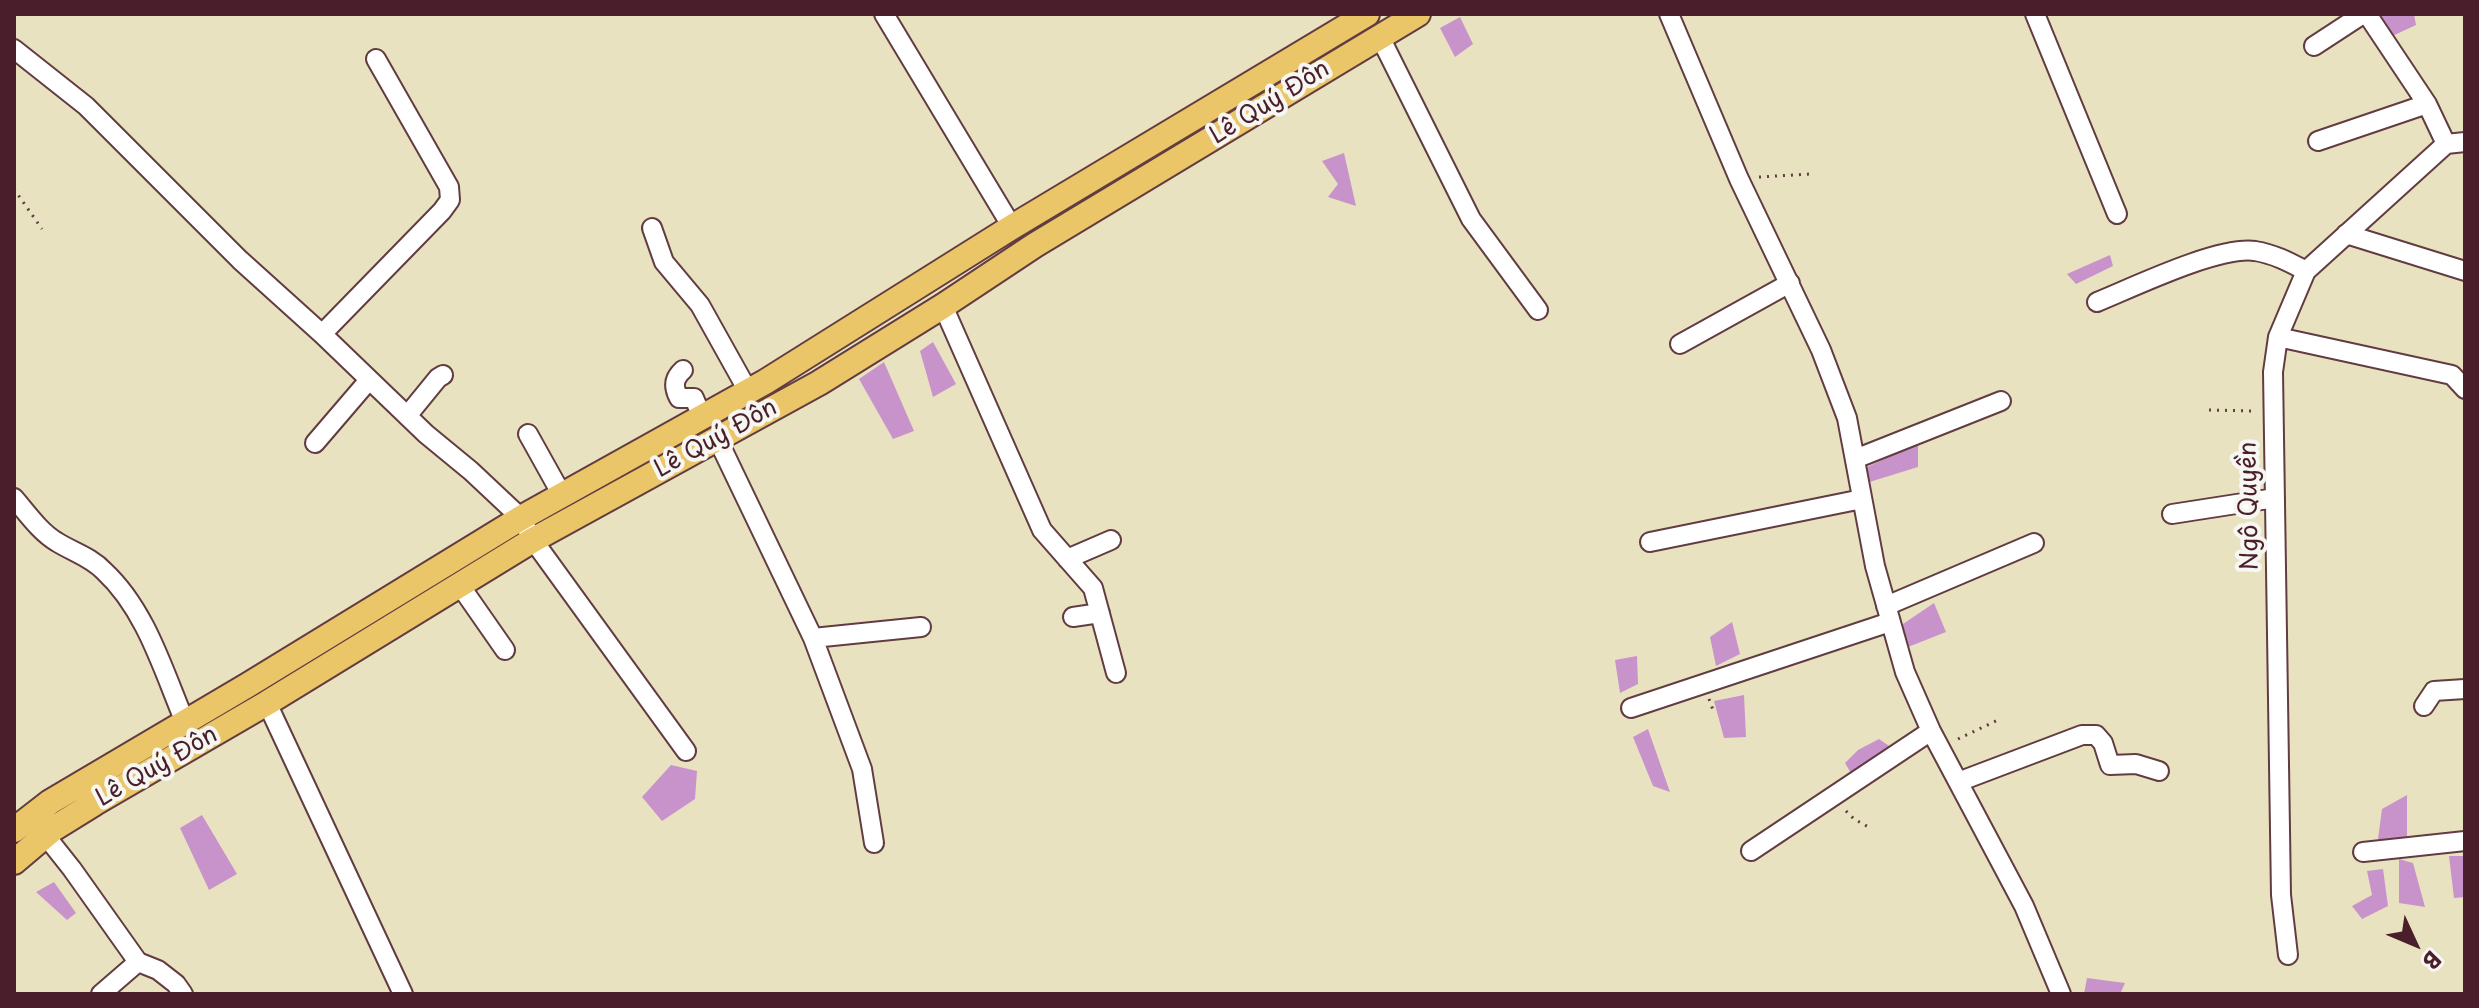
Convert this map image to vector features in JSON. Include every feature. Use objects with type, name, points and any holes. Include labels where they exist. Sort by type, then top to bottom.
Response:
[{"type":"main road","name":"Lê Quý Đôn","points":[[14,830],[50,802],[521,518],[748,391],[1012,227],[1367,14]]},
{"type":"main road","name":"Lê Quý Đôn","points":[[14,862],[45,835],[95,803],[267,703],[533,540],[819,383],[1035,245],[1418,14]]},
{"type":"main road","points":[[1211,109],[1225,131]]},
{"type":"street","points":[[884,14],[1012,227]]},
{"type":"street","points":[[1669,14],[1739,179],[1821,350],[1847,418],[1888,614],[1905,672],[1935,739],[2024,906],[2061,994]]},
{"type":"street","points":[[2035,14],[2117,214]]},
{"type":"street","points":[[2314,46],[2365,14],[2456,143]]},
{"type":"street","points":[[1380,37],[1471,219],[1538,310]]},
{"type":"street","points":[[14,49],[86,106],[240,260],[521,518],[533,540],[686,751]]},
{"type":"street","points":[[322,334],[450,200],[449,187],[376,59]]},
{"type":"street","points":[[2318,141],[2427,104]]},
{"type":"street","name":"Ngô Quyền","points":[[2288,955],[2281,895],[2273,412],[2273,372],[2278,337],[2306,271],[2456,143]]},
{"type":"street","points":[[652,228],[664,262],[700,305],[748,391]]},
{"type":"street","points":[[2346,234],[2465,271]]},
{"type":"street","points":[[2097,302],[2220,254],[2251,250],[2275,255],[2306,271]]},
{"type":"street","points":[[1680,344],[1790,283]]},
{"type":"street","points":[[943,306],[1042,530],[1093,588],[1116,673]]},
{"type":"street","points":[[2278,337],[2452,375],[2465,389]]},
{"type":"street","points":[[683,370],[674,384],[677,395],[679,398],[694,398],[702,417]]},
{"type":"street","points":[[407,416],[443,375]]},
{"type":"street","points":[[315,443],[369,380]]},
{"type":"street","points":[[1855,459],[2001,401]]},
{"type":"street","points":[[528,434],[562,495]]},
{"type":"street","points":[[717,438],[813,638],[862,769],[874,843]]},
{"type":"street","points":[[14,498],[45,533],[102,568],[120,587],[138,613],[185,722]]},
{"type":"street","points":[[2172,514],[2275,498]]},
{"type":"street","points":[[1650,542],[1862,499]]},
{"type":"street","points":[[1067,559],[1111,540]]},
{"type":"street","points":[[1631,708],[1888,614],[2034,543]]},
{"type":"street","points":[[459,584],[505,650]]},
{"type":"street","points":[[1073,617],[1100,613]]},
{"type":"street","points":[[813,638],[921,627]]},
{"type":"street","points":[[2424,706],[2434,691],[2465,689]]},
{"type":"street","points":[[267,703],[403,994]]},
{"type":"street","points":[[1958,782],[2082,735],[2096,735],[2103,743],[2110,765],[2136,764],[2159,771]]},
{"type":"street","points":[[1751,851],[1838,793],[1935,739]]},
{"type":"street","points":[[45,835],[138,962],[158,970],[183,994]]},
{"type":"street","points":[[2363,852],[2465,841]]},
{"type":"street","points":[[101,994],[138,962]]},
{"type":"path","points":[[1739,179],[1811,174]]},
{"type":"path","points":[[14,189],[42,229]]},
{"type":"path","points":[[2209,410],[2273,412]]},
{"type":"path","points":[[1935,739],[1998,720]]},
{"type":"path","points":[[1838,793],[1854,819],[1872,829]]},
{"type":"building","points":[[2378,14],[2414,14],[2416,25],[2388,38]]},
{"type":"building","points":[[1460,17],[1473,44],[1455,57],[1440,28]]},
{"type":"building","points":[[1344,153],[1356,206],[1328,197],[1338,184],[1322,161]]},
{"type":"building","points":[[2110,255],[2113,266],[2076,284],[2067,274]]},
{"type":"building","points":[[933,342],[956,384],[933,397],[920,351]]},
{"type":"building","points":[[884,362],[914,431],[893,439],[859,379]]},
{"type":"building","points":[[1918,443],[1918,467],[1863,484],[1865,468]]},
{"type":"building","points":[[1934,603],[1946,632],[1908,647],[1900,626]]},
{"type":"building","points":[[1732,622],[1740,654],[1716,666],[1710,637]]},
{"type":"building","points":[[1637,656],[1638,684],[1620,693],[1615,660]]},
{"type":"building","points":[[1744,695],[1746,737],[1724,738],[1714,701]]},
{"type":"building","points":[[1648,729],[1670,792],[1653,786],[1633,737]]},
{"type":"building","points":[[1879,739],[1892,748],[1855,780],[1845,763],[1858,750]]},
{"type":"building","points":[[671,765],[697,771],[695,799],[662,821],[642,797]]},
{"type":"building","points":[[2407,795],[2407,840],[2378,839],[2382,809]]},
{"type":"building","points":[[202,815],[237,874],[209,890],[180,828]]},
{"type":"building","points":[[2449,856],[2465,856],[2465,897],[2454,898]]},
{"type":"building","points":[[2399,859],[2413,863],[2425,907],[2399,903]]},
{"type":"building","points":[[2383,869],[2388,906],[2362,919],[2352,906],[2372,895],[2367,871]]},
{"type":"building","points":[[54,882],[76,913],[67,920],[36,892]]},
{"type":"building","points":[[2087,978],[2125,983],[2120,994],[2084,994]]}]
